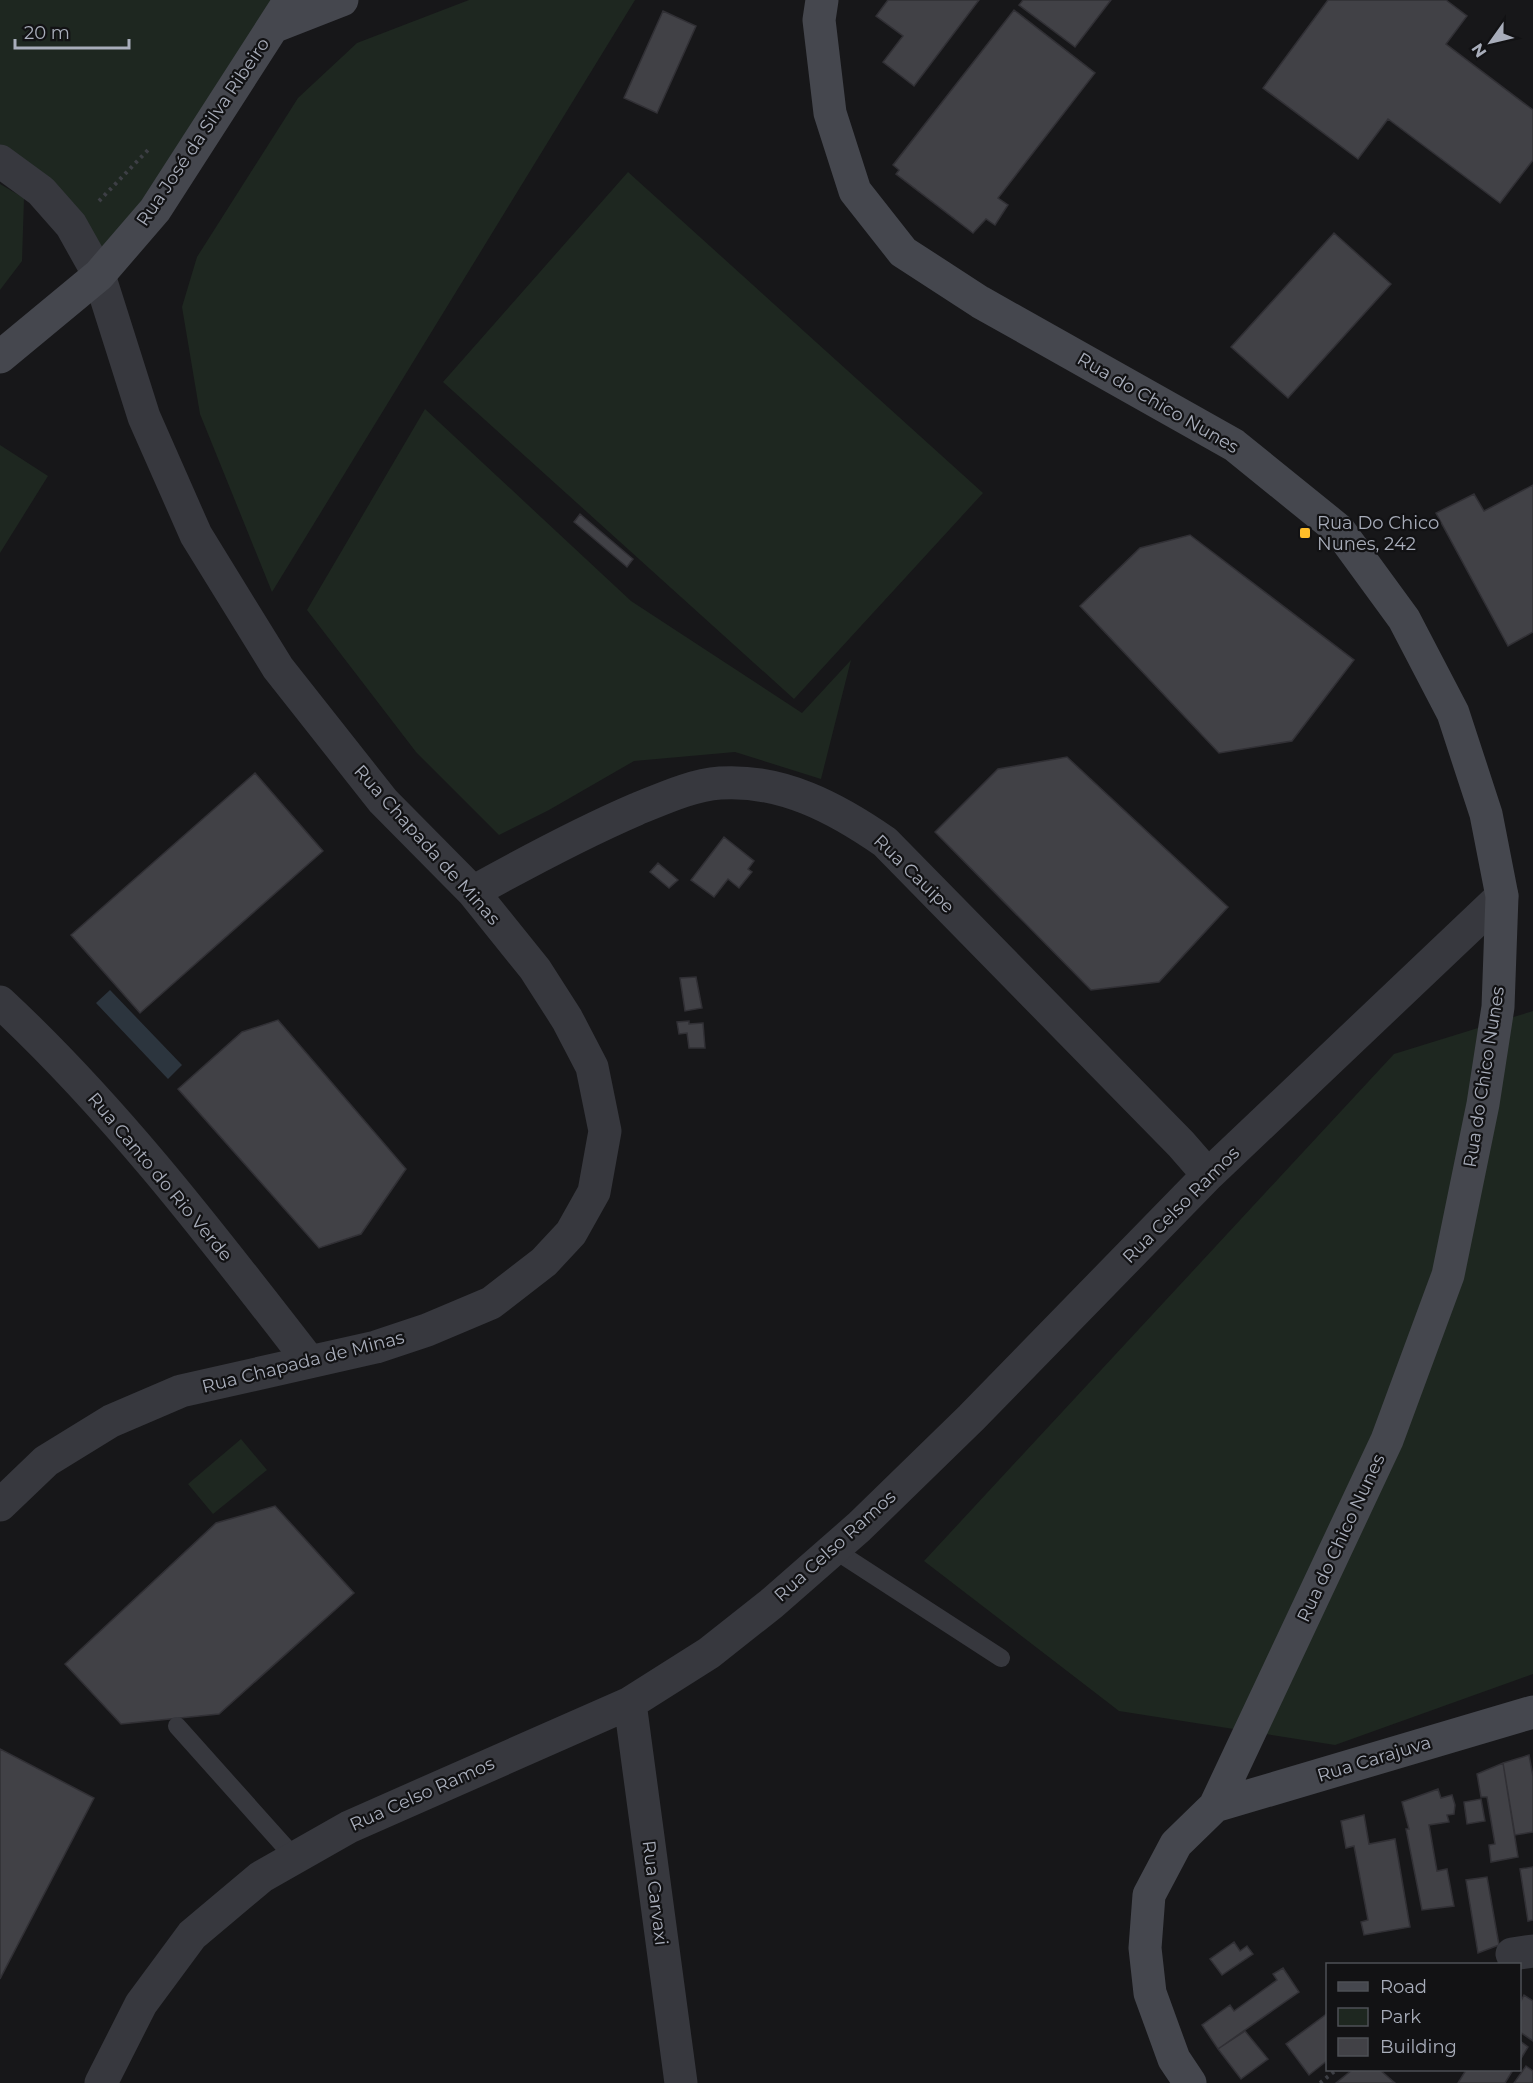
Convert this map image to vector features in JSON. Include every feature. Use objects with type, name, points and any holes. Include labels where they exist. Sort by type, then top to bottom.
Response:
[{"type":"street","name":"Rua José da Silva Ribeiro","points":[[0,357],[99,275],[156,210],[290,0]]},
{"type":"street","points":[[273,27],[342,0]]},
{"type":"street","name":"Rua do Chico Nunes","points":[[822,0],[819,20],[830,113],[855,191],[903,252],[980,302],[1234,445],[1339,531],[1404,619],[1453,713],[1486,814],[1502,896],[1498,1007],[1483,1104],[1448,1275],[1387,1440],[1215,1806],[1176,1844],[1149,1895],[1145,1948],[1150,1993],[1174,2060],[1190,2083]]},
{"type":"street","name":"Rua Chapada de Minas","points":[[0,161],[41,191],[71,225],[99,275],[144,417],[196,535],[278,668],[383,801],[473,892],[535,969],[567,1019],[592,1066],[605,1131],[594,1192],[571,1233],[544,1263],[490,1303],[427,1330],[376,1347],[181,1391],[111,1421],[46,1461],[0,1505]]},
{"type":"street","name":"Rua Cauipe","points":[[473,892],[560,845],[667,797],[719,783],[767,786],[807,797],[845,814],[885,842],[1182,1144],[1208,1175]]},
{"type":"street","name":"Rua Celso Ramos","points":[[101,2083],[141,2004],[192,1935],[261,1877],[349,1827],[630,1703],[709,1653],[833,1549],[971,1418],[1208,1175],[1502,896]]},
{"type":"street","name":"Rua Canto do Rio Verde","points":[[0,1002],[66,1067],[155,1167],[309,1361]]},
{"type":"street","name":"Rua Carvaxi","points":[[630,1703],[681,2083]]},
{"type":"street","name":"Rua Carajuva","points":[[1215,1806],[1533,1712]]},
{"type":"lane","points":[[833,1549],[1001,1658]]},
{"type":"lane","points":[[177,1726],[295,1858]]},
{"type":"path","points":[[1320,2083],[1335,2071]]},
{"type":"green space","points":[[0,0],[291,0],[99,275],[0,148]]},
{"type":"green space","points":[[469,0],[635,0],[272,592],[200,414],[182,307],[197,257],[298,98],[357,43]]},
{"type":"green space","points":[[628,172],[983,493],[794,699],[443,382]]},
{"type":"green space","points":[[0,184],[24,198],[22,261],[0,290]]},
{"type":"green space","points":[[425,409],[631,601],[802,713],[851,660],[821,779],[735,752],[634,761],[549,810],[499,835],[416,752],[307,610]]},
{"type":"green space","points":[[0,445],[48,476],[0,553]]},
{"type":"green space","points":[[1533,1011],[1533,1674],[1335,1745],[1119,1711],[924,1561],[1394,1054]]},
{"type":"green space","points":[[241,1439],[267,1470],[213,1514],[188,1484]]},
{"type":"shaded area","points":[[110,990],[182,1065],[168,1079],[96,1003]]},
{"type":"building","points":[[888,0],[979,0],[914,86],[883,62],[903,36],[876,16]]},
{"type":"building","points":[[1023,0],[1111,0],[1075,47],[1019,5]]},
{"type":"building","points":[[1328,0],[1446,0],[1467,16],[1446,44],[1533,110],[1533,160],[1500,203],[1388,119],[1358,159],[1263,88]]},
{"type":"building","points":[[1014,10],[1095,73],[998,198],[1008,205],[995,225],[986,219],[973,233],[896,174],[899,170],[893,165]]},
{"type":"building","points":[[663,11],[696,26],[657,113],[624,98]]},
{"type":"building","points":[[1334,233],[1391,284],[1288,398],[1231,347]]},
{"type":"building","points":[[1533,485],[1533,632],[1508,646],[1436,513],[1474,494],[1484,511]]},
{"type":"building","points":[[580,514],[633,559],[627,567],[574,522]]},
{"type":"building","points":[[1190,535],[1354,660],[1292,741],[1219,753],[1080,606],[1140,548]]},
{"type":"building","points":[[1067,757],[1228,907],[1159,982],[1091,990],[935,832],[998,769]]},
{"type":"building","points":[[255,773],[323,851],[140,1013],[71,935]]},
{"type":"building","points":[[724,837],[754,861],[748,869],[752,872],[739,888],[728,879],[714,897],[691,880]]},
{"type":"building","points":[[658,863],[678,880],[669,888],[650,872]]},
{"type":"building","points":[[696,977],[702,1008],[685,1011],[680,978]]},
{"type":"building","points":[[278,1020],[406,1169],[361,1234],[319,1248],[178,1089],[242,1032]]},
{"type":"building","points":[[689,1021],[689,1024],[703,1023],[705,1048],[689,1048],[687,1033],[679,1034],[677,1022]]},
{"type":"building","points":[[275,1506],[354,1593],[219,1714],[121,1724],[65,1664],[216,1523]]},
{"type":"building","points":[[0,1749],[94,1798],[0,1979]]},
{"type":"building","points":[[1529,1755],[1533,1776],[1533,1832],[1515,1835],[1503,1763]]},
{"type":"building","points":[[1503,1763],[1518,1857],[1491,1862],[1489,1845],[1495,1844],[1487,1797],[1481,1797],[1477,1774]]},
{"type":"building","points":[[1438,1789],[1441,1798],[1452,1795],[1455,1805],[1454,1814],[1447,1815],[1449,1822],[1429,1825],[1437,1871],[1447,1869],[1454,1906],[1422,1910],[1406,1829],[1409,1829],[1402,1802]]},
{"type":"building","points":[[1481,1799],[1485,1821],[1467,1824],[1464,1802]]},
{"type":"building","points":[[1364,1815],[1369,1844],[1395,1839],[1410,1927],[1364,1935],[1361,1922],[1368,1920],[1354,1846],[1346,1848],[1341,1821]]},
{"type":"building","points":[[1533,1867],[1533,1920],[1528,1921],[1520,1869]]},
{"type":"building","points":[[1487,1877],[1499,1945],[1478,1953],[1466,1880]]},
{"type":"building","points":[[1234,1942],[1240,1951],[1247,1946],[1253,1954],[1222,1975],[1210,1959]]},
{"type":"building","points":[[1283,1968],[1299,1992],[1218,2049],[1202,2025],[1230,2005],[1234,2011],[1277,1980],[1273,1974]]},
{"type":"building","points":[[1524,1995],[1533,2001],[1533,2041],[1521,2033],[1521,2001]]},
{"type":"building","points":[[1326,2014],[1326,2062],[1309,2075],[1286,2044]]},
{"type":"building","points":[[1245,2031],[1268,2059],[1241,2079],[1218,2049]]},
{"type":"building","points":[[1521,2042],[1528,2047],[1521,2058]]},
{"type":"building","points":[[1526,2066],[1533,2071],[1533,2083],[1514,2083]]},
{"type":"building","points":[[1351,2071],[1381,2071],[1395,2083],[1336,2083]]},
{"type":"building","points":[[1465,2071],[1512,2071],[1505,2083],[1458,2083]]},
{"type":"place","name":"Rua Do Chico Nunes, 242","points":[[1305,533]]}]
